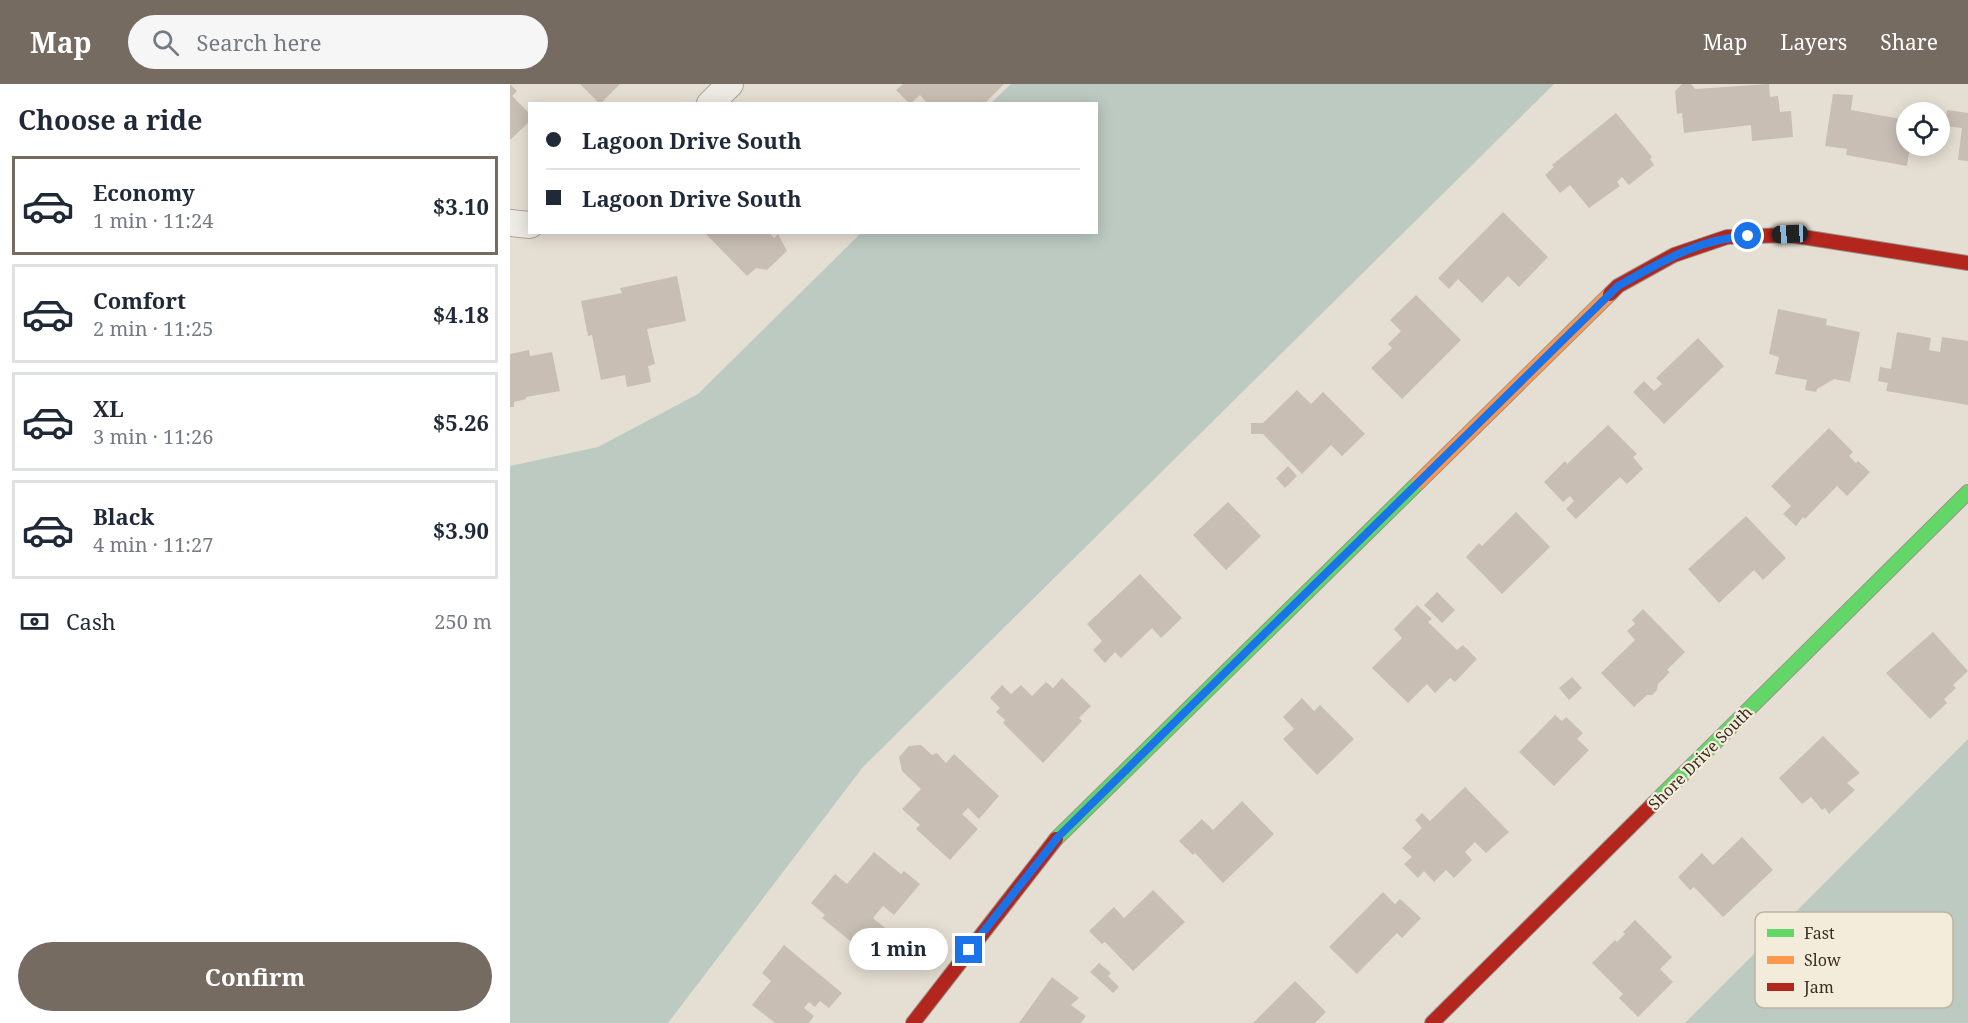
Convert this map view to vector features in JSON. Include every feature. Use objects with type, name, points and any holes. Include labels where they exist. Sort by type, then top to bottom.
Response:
[{"type":"street","points":[[712,102],[730,84]]},
{"type":"street","points":[[510,223],[528,225]]},
{"type":"street","points":[[913,1023],[1058,837],[1618,286],[1674,255],[1727,237],[1790,234],[1968,263]]},
{"type":"street","name":"Shore Drive South","points":[[1432,1023],[1968,492]]},
{"type":"shaded area","points":[[1011,84],[1554,84],[863,767],[668,1023],[510,1023],[510,466],[598,447],[698,394],[860,234],[1098,234],[1098,102],[992,102]]},
{"type":"shaded area","points":[[1968,739],[1968,1023],[1685,1023],[1755,953],[1755,1008],[1953,1008],[1953,912],[1796,912]]},
{"type":"building","points":[[510,84],[517,91],[512,96],[528,112],[528,123],[510,140]]},
{"type":"building","points":[[580,84],[620,84],[602,102],[598,102]]},
{"type":"building","points":[[903,84],[1004,84],[986,102],[926,102],[920,95],[912,102],[908,102],[896,90]]},
{"type":"building","points":[[1682,84],[1691,84],[1695,89],[1769,84],[1770,97],[1778,96],[1780,112],[1791,111],[1793,137],[1752,141],[1751,125],[1684,133],[1682,113],[1677,114],[1675,91]]},
{"type":"building","points":[[1833,94],[1853,95],[1851,110],[1896,118],[1896,156],[1908,156],[1907,166],[1846,155],[1847,149],[1825,146]]},
{"type":"building","points":[[1950,110],[1968,113],[1968,161],[1958,160],[1962,128],[1950,127]]},
{"type":"building","points":[[1616,113],[1652,157],[1650,159],[1654,165],[1629,185],[1622,177],[1617,182],[1620,186],[1589,208],[1570,185],[1560,193],[1545,175],[1554,167],[1552,165]]},
{"type":"building","points":[[1503,212],[1548,257],[1519,287],[1508,276],[1482,303],[1458,279],[1449,289],[1438,278]]},
{"type":"building","points":[[706,234],[771,234],[774,238],[778,234],[787,251],[767,270],[756,268],[747,276]]},
{"type":"building","points":[[677,276],[686,321],[647,329],[655,364],[648,366],[651,382],[627,387],[625,375],[601,380],[592,335],[588,336],[581,301],[622,293],[620,288]]},
{"type":"building","points":[[1416,295],[1461,340],[1402,399],[1371,368],[1392,348],[1388,344],[1401,331],[1390,320]]},
{"type":"building","points":[[1778,309],[1827,319],[1826,325],[1860,332],[1850,382],[1834,379],[1817,389],[1816,392],[1805,390],[1807,380],[1775,374],[1779,357],[1769,354]]},
{"type":"building","points":[[1897,332],[1931,338],[1929,350],[1940,352],[1942,337],[1968,341],[1968,405],[1886,391],[1888,383],[1878,381],[1880,367],[1891,369]]},
{"type":"building","points":[[1698,338],[1724,366],[1664,424],[1633,392],[1644,381],[1654,391],[1662,384],[1656,378]]},
{"type":"building","points":[[529,350],[530,356],[552,352],[560,391],[526,397],[526,399],[514,402],[514,407],[510,407],[510,354]]},
{"type":"building","points":[[1297,390],[1311,404],[1323,392],[1365,434],[1342,456],[1331,445],[1302,474],[1263,434],[1251,434],[1251,423],[1263,423]]},
{"type":"building","points":[[1608,425],[1637,454],[1633,457],[1643,469],[1627,484],[1620,477],[1576,519],[1566,509],[1574,501],[1570,496],[1563,502],[1544,482],[1565,461],[1567,464]]},
{"type":"building","points":[[1829,428],[1853,452],[1849,456],[1870,472],[1847,496],[1837,486],[1796,526],[1783,514],[1791,506],[1771,486]]},
{"type":"building","points":[[1288,466],[1297,476],[1285,488],[1276,478]]},
{"type":"building","points":[[1228,502],[1261,536],[1226,570],[1193,535]]},
{"type":"building","points":[[1516,512],[1550,547],[1502,594],[1466,557],[1479,543],[1482,546]]},
{"type":"building","points":[[1746,516],[1786,558],[1763,580],[1754,570],[1719,603],[1688,569]]},
{"type":"building","points":[[1140,574],[1182,618],[1161,638],[1152,628],[1121,658],[1115,652],[1105,663],[1093,650],[1102,641],[1087,624]]},
{"type":"building","points":[[1437,592],[1455,610],[1442,623],[1424,605]]},
{"type":"building","points":[[1417,605],[1432,619],[1428,622],[1457,650],[1463,645],[1477,659],[1455,682],[1450,678],[1435,693],[1427,684],[1408,703],[1372,668],[1402,638],[1394,629]]},
{"type":"building","points":[[1643,609],[1685,652],[1667,670],[1670,672],[1658,684],[1657,690],[1652,695],[1647,695],[1634,707],[1601,673],[1635,640],[1627,631],[1635,624],[1632,620]]},
{"type":"building","points":[[1933,632],[1968,671],[1953,685],[1956,688],[1944,699],[1947,703],[1930,719],[1886,673]]},
{"type":"building","points":[[1572,677],[1582,688],[1569,700],[1559,688]]},
{"type":"building","points":[[1062,678],[1091,706],[1079,718],[1082,721],[1043,763],[1003,723],[1005,720],[996,712],[1000,708],[990,698],[1002,685],[1011,694],[1021,685],[1032,696],[1046,682],[1053,688]]},
{"type":"building","points":[[1302,698],[1314,711],[1320,705],[1354,739],[1317,775],[1283,739],[1294,729],[1283,717]]},
{"type":"building","points":[[1555,715],[1562,721],[1566,717],[1583,733],[1577,739],[1589,750],[1554,786],[1519,752]]},
{"type":"building","points":[[1823,736],[1860,773],[1847,783],[1855,790],[1829,814],[1825,808],[1822,810],[1811,797],[1802,804],[1779,778]]},
{"type":"building","points":[[921,745],[932,755],[937,753],[946,763],[954,754],[999,796],[979,819],[968,808],[962,814],[978,829],[950,860],[916,829],[920,825],[902,809],[921,789],[902,771],[899,757],[909,746]]},
{"type":"building","points":[[1465,787],[1509,832],[1486,853],[1475,842],[1465,852],[1472,860],[1454,878],[1446,870],[1434,882],[1424,871],[1418,878],[1404,864],[1412,857],[1402,848],[1422,828],[1415,820],[1422,813],[1430,821]]},
{"type":"building","points":[[1242,801],[1274,834],[1223,883],[1195,853],[1193,855],[1179,841],[1202,819],[1213,830]]},
{"type":"building","points":[[1742,837],[1773,870],[1723,917],[1694,887],[1690,890],[1678,877],[1702,853],[1713,865]]},
{"type":"building","points":[[874,852],[901,874],[904,871],[920,884],[894,915],[883,906],[873,918],[885,928],[865,953],[822,918],[825,915],[811,903],[835,874],[847,884]]},
{"type":"building","points":[[1153,890],[1185,922],[1133,971],[1105,942],[1102,944],[1089,931],[1114,907],[1124,918]]},
{"type":"building","points":[[1383,892],[1395,904],[1400,899],[1421,918],[1402,938],[1397,933],[1357,974],[1329,947]]},
{"type":"building","points":[[1635,920],[1672,957],[1660,969],[1673,982],[1638,1017],[1619,998],[1623,994],[1592,963],[1615,940],[1617,942],[1625,934],[1623,932]]},
{"type":"building","points":[[784,945],[842,993],[829,1008],[820,1001],[815,1007],[809,1002],[804,1008],[814,1016],[809,1023],[775,1023],[752,1005],[771,981],[762,973]]},
{"type":"building","points":[[1099,963],[1111,973],[1108,976],[1119,987],[1113,993],[1090,972]]},
{"type":"building","points":[[1052,977],[1079,998],[1071,1005],[1086,1016],[1081,1023],[1019,1023]]},
{"type":"building","points":[[1295,981],[1326,1012],[1315,1023],[1253,1023]]},
{"type":"traffic: fast","points":[[1056,839],[1419,482]]},
{"type":"traffic: fast","points":[[1654,803],[1968,492]]},
{"type":"traffic: slow","points":[[1419,482],[1610,294]]},
{"type":"traffic: jam","points":[[1610,294],[1618,286],[1674,255],[1727,237],[1790,235],[1968,263]]},
{"type":"traffic: jam","points":[[1432,1023],[1654,803]]},
{"type":"traffic: jam","points":[[913,1023],[1056,839]]},
{"type":"route","points":[[969,950],[1058,837],[1618,286],[1674,255],[1727,237],[1748,236]]}]
